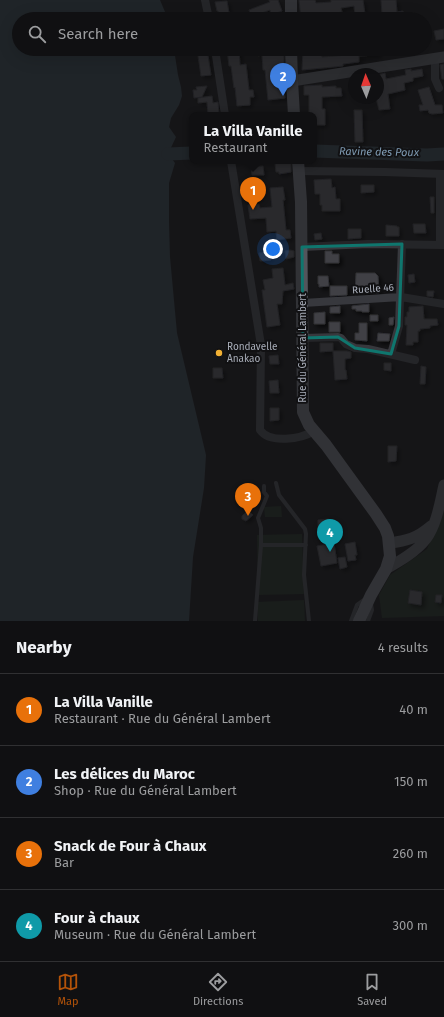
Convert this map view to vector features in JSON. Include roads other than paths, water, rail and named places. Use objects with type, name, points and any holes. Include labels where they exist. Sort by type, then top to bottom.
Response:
[{"type":"main road","points":[[291,0],[291,12]]},
{"type":"main road","points":[[291,56],[294,112]]},
{"type":"main road","points":[[292,81],[439,58]]},
{"type":"main road","name":"Rue du Général Lambert","points":[[299,166],[303,303],[303,412],[309,425],[376,514],[385,528],[389,543],[390,556],[386,569],[371,595],[359,621]]},
{"type":"main road","points":[[386,569],[418,548],[426,539],[434,523],[444,485]]},
{"type":"main road","points":[[389,543],[411,539],[422,534],[434,523]]},
{"type":"street","points":[[206,0],[208,12]]},
{"type":"street","points":[[216,56],[225,112]]},
{"type":"street","points":[[439,58],[434,80],[439,88]]},
{"type":"street","points":[[232,164],[261,345],[260,430],[268,438],[276,439],[307,435],[314,431]]},
{"type":"street","points":[[299,166],[442,174],[442,245],[368,244],[302,247]]},
{"type":"street","points":[[391,354],[399,326],[402,244]]},
{"type":"street","name":"Ruelle 46","points":[[303,303],[400,297],[444,304]]},
{"type":"street","points":[[303,338],[338,337],[341,338],[346,344],[355,348],[415,360]]},
{"type":"lane","points":[[276,483],[279,495],[305,529],[306,545],[304,575],[309,621]]},
{"type":"lane","points":[[255,621],[261,545],[261,528],[258,518],[266,496],[264,486]]},
{"type":"lane","points":[[261,545],[306,545]]},
{"type":"lane","points":[[351,621],[358,605],[371,595]]},
{"type":"lane","points":[[368,621],[372,610],[371,595]]},
{"type":"waterway","name":"Ravine des Poux","points":[[317,151],[427,155],[444,154]]},
{"type":"waterway","name":"Ravine des Poux","points":[[168,154],[189,153]]},
{"type":"place","name":"Les délices du Maroc","points":[[283,96]]},
{"type":"place","name":"La Villa Vanille","points":[[253,210]]},
{"type":"place","name":"Rondavelle Anakao","points":[[219,353]]},
{"type":"place","name":"Snack de Four à Chaux","points":[[248,516]]},
{"type":"place","name":"Four à chaux","points":[[330,552]]}]
